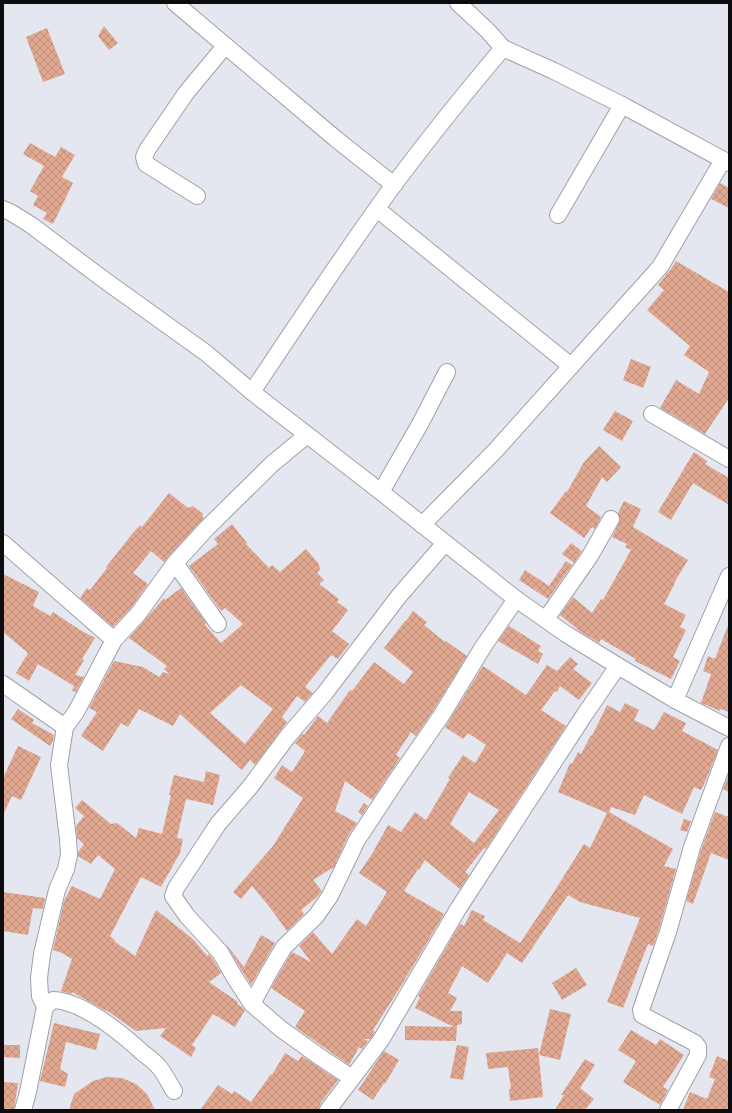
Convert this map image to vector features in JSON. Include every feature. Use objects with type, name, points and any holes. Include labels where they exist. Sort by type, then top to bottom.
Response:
[{"type":"street","points":[[175,3],[336,140],[394,185]]},
{"type":"street","points":[[422,525],[495,451],[660,266],[726,162],[622,105],[554,71],[503,48],[488,31],[458,3]]},
{"type":"street","points":[[197,196],[146,164],[144,157],[147,150],[186,94],[225,46]]},
{"type":"street","points":[[252,392],[318,293],[394,185],[445,118],[503,48]]},
{"type":"street","points":[[558,215],[622,105]]},
{"type":"street","points":[[3,209],[31,224],[206,353],[306,435],[381,492],[516,599],[566,634],[618,666],[675,700],[729,728]]},
{"type":"street","points":[[377,209],[571,366]]},
{"type":"street","points":[[381,492],[420,424],[447,372]]},
{"type":"street","points":[[652,414],[729,459]]},
{"type":"street","points":[[23,1110],[45,1007],[40,996],[39,978],[42,954],[57,890],[66,869],[69,855],[60,765],[65,727],[76,712],[114,640],[138,614],[175,563],[207,528],[272,464],[306,435]]},
{"type":"street","points":[[546,619],[590,556],[611,520]]},
{"type":"street","points":[[3,543],[114,640]]},
{"type":"street","points":[[352,1078],[281,1029],[252,1004],[220,952],[187,916],[173,896],[176,888],[218,824],[250,787],[288,736],[325,693],[399,596],[445,543]]},
{"type":"street","points":[[175,563],[218,624]]},
{"type":"street","points":[[675,700],[729,576]]},
{"type":"street","points":[[252,1004],[284,947],[316,916],[330,896],[357,840],[441,716],[483,647],[516,599]]},
{"type":"street","points":[[328,1110],[381,1040],[458,909],[618,666]]},
{"type":"street","points":[[3,684],[65,727]]},
{"type":"street","points":[[668,1110],[698,1055],[698,1047],[695,1043],[642,1015],[641,1010],[668,932],[692,847],[729,746]]},
{"type":"street","points":[[45,1007],[53,1000],[61,1001],[74,1005],[103,1021],[129,1040],[158,1066],[174,1091]]},
{"type":"building","points":[[104,26],[118,43],[109,50],[98,36]]},
{"type":"building","points":[[47,28],[65,74],[43,82],[26,37]]},
{"type":"building","points":[[30,143],[55,157],[61,147],[75,155],[62,177],[73,183],[53,224],[43,219],[47,213],[33,205],[38,196],[30,191],[44,166],[23,154]]},
{"type":"building","points":[[720,183],[729,188],[729,208],[711,199]]},
{"type":"building","points":[[676,261],[729,292],[729,398],[705,434],[660,408],[676,380],[699,394],[709,372],[684,355],[690,346],[647,310],[664,290],[658,285]]},
{"type":"building","points":[[631,359],[651,367],[643,388],[623,380]]},
{"type":"building","points":[[615,411],[633,421],[622,441],[603,430]]},
{"type":"building","points":[[599,446],[621,467],[607,482],[602,477],[586,506],[601,517],[595,529],[592,527],[584,538],[550,513],[566,491],[567,492],[584,462]]},
{"type":"building","points":[[694,452],[707,461],[705,464],[729,478],[729,505],[693,483],[671,520],[658,512]]},
{"type":"building","points":[[169,493],[188,508],[193,506],[203,514],[202,516],[204,518],[164,562],[151,551],[133,573],[148,584],[131,608],[113,627],[80,598],[87,588],[90,590],[132,534],[140,525],[142,527]]},
{"type":"building","points":[[624,501],[641,509],[633,527],[688,560],[674,583],[664,604],[686,615],[680,627],[686,630],[673,657],[680,661],[671,679],[635,661],[636,659],[601,639],[599,643],[581,632],[560,615],[573,597],[592,613],[601,599],[603,600],[631,550],[625,547],[627,544],[612,537],[619,523],[620,519],[618,513]]},
{"type":"building","points":[[232,524],[247,543],[246,544],[269,568],[272,565],[280,572],[306,549],[319,564],[320,570],[317,573],[324,580],[319,584],[339,599],[337,602],[348,610],[332,631],[349,644],[338,659],[331,655],[305,687],[313,693],[305,702],[297,696],[282,717],[287,722],[255,765],[250,760],[242,770],[180,714],[173,726],[139,709],[128,727],[121,723],[103,751],[81,736],[97,712],[89,708],[114,661],[143,667],[159,677],[163,672],[170,674],[164,669],[167,666],[129,638],[164,598],[165,600],[181,588],[206,623],[205,625],[221,643],[243,624],[225,608],[221,611],[189,566],[218,544],[214,539]],"holes":[[[241,685],[273,709],[245,744],[210,713]]]},
{"type":"building","points":[[571,543],[582,551],[574,563],[562,554]]},
{"type":"building","points":[[566,561],[572,565],[548,599],[519,580],[525,570],[549,586]]},
{"type":"building","points":[[3,574],[39,592],[33,606],[50,616],[53,612],[95,638],[82,659],[84,660],[75,675],[84,677],[76,692],[72,691],[74,686],[38,664],[29,681],[16,673],[28,653],[3,632]]},
{"type":"building","points":[[413,611],[427,622],[424,625],[445,642],[446,641],[467,656],[416,736],[411,732],[396,755],[400,758],[372,800],[345,781],[335,811],[357,823],[348,836],[334,867],[313,880],[322,891],[301,910],[304,914],[287,931],[252,886],[241,899],[233,892],[273,846],[303,798],[274,778],[282,765],[292,772],[305,751],[295,743],[302,734],[304,735],[318,716],[327,723],[350,690],[352,691],[374,662],[404,684],[413,672],[384,648]]},
{"type":"building","points":[[728,625],[729,712],[721,709],[720,711],[701,703],[711,674],[703,671],[708,656],[715,659]]},
{"type":"building","points":[[509,626],[541,646],[538,651],[543,654],[538,664],[498,641]]},
{"type":"building","points":[[570,657],[578,664],[573,669],[592,683],[579,700],[560,686],[557,692],[555,691],[541,710],[566,726],[486,849],[484,848],[465,872],[469,875],[460,889],[425,860],[404,891],[444,914],[373,1030],[375,1032],[370,1039],[364,1039],[368,1041],[362,1049],[359,1047],[349,1065],[295,1027],[305,1011],[271,988],[292,952],[311,962],[299,946],[313,932],[332,954],[357,919],[366,926],[387,892],[359,873],[372,854],[388,825],[401,832],[415,812],[426,820],[450,779],[448,778],[463,755],[475,763],[486,745],[468,733],[463,739],[445,727],[483,666],[526,695],[547,665],[557,671]],"holes":[[[469,792],[499,810],[474,843],[450,824]]]},
{"type":"building","points":[[625,703],[639,710],[634,720],[654,730],[664,712],[686,723],[682,731],[718,750],[701,790],[694,787],[682,814],[644,795],[635,815],[611,807],[609,812],[673,849],[664,866],[676,869],[653,946],[648,944],[623,1008],[607,1002],[640,918],[580,902],[568,895],[522,963],[507,953],[488,983],[462,966],[448,993],[457,998],[450,1011],[462,1011],[462,1024],[457,1025],[456,1041],[405,1040],[405,1026],[454,1027],[415,1008],[420,997],[418,996],[460,924],[464,926],[472,910],[485,916],[483,920],[520,943],[584,844],[590,848],[607,813],[558,792],[570,763],[572,764],[578,752],[581,754],[591,735],[592,736],[607,705],[620,712]]},
{"type":"building","points":[[18,709],[34,720],[32,723],[54,735],[50,746],[11,719]]},
{"type":"building","points":[[18,746],[41,757],[21,800],[12,796],[3,815],[3,778]]},
{"type":"building","points":[[206,771],[220,775],[213,805],[186,799],[177,838],[183,839],[180,853],[161,887],[141,877],[110,936],[115,940],[114,941],[135,956],[156,910],[193,939],[207,956],[209,954],[212,958],[221,973],[209,982],[238,1002],[237,1004],[245,1010],[235,1027],[213,1014],[192,1045],[196,1048],[191,1057],[160,1036],[166,1028],[136,1031],[106,1010],[72,992],[71,994],[61,991],[72,959],[53,950],[64,901],[72,886],[100,899],[115,869],[98,855],[91,864],[78,856],[78,852],[84,844],[77,838],[76,826],[84,816],[75,808],[82,800],[111,824],[117,823],[136,838],[139,828],[162,834],[174,775],[204,782]]},
{"type":"building","points":[[729,774],[729,792],[723,789]]},
{"type":"building","points":[[364,803],[368,806],[362,815],[358,812]]},
{"type":"building","points":[[715,812],[729,817],[729,860],[711,853],[693,904],[686,901],[701,850]]},
{"type":"building","points":[[684,819],[691,821],[687,832],[680,830]]},
{"type":"building","points":[[3,892],[45,898],[43,909],[33,908],[28,935],[3,931]]},
{"type":"building","points":[[261,935],[275,943],[251,985],[225,943],[244,967]]},
{"type":"building","points":[[576,968],[587,985],[562,1000],[552,983]]},
{"type":"building","points":[[550,1009],[571,1014],[560,1060],[539,1055]]},
{"type":"building","points":[[54,1023],[100,1034],[96,1050],[66,1042],[60,1069],[68,1074],[65,1087],[40,1081]]},
{"type":"building","points":[[631,1030],[656,1045],[660,1039],[684,1055],[663,1087],[668,1090],[660,1105],[623,1082],[636,1061],[618,1050]]},
{"type":"building","points":[[3,1045],[20,1045],[20,1058],[3,1057]]},
{"type":"building","points":[[457,1045],[469,1047],[463,1080],[450,1078]]},
{"type":"building","points":[[538,1048],[543,1097],[510,1101],[509,1089],[511,1089],[508,1067],[488,1069],[486,1053]]},
{"type":"building","points":[[384,1051],[399,1060],[385,1084],[384,1083],[373,1100],[358,1090]]},
{"type":"building","points":[[285,1053],[298,1061],[302,1056],[338,1080],[320,1104],[319,1110],[200,1110],[218,1085],[232,1094],[234,1091],[251,1102],[271,1074],[272,1075]]},
{"type":"building","points":[[717,1056],[729,1061],[729,1110],[683,1110],[690,1092],[707,1099],[715,1079],[709,1077]]},
{"type":"building","points":[[585,1059],[595,1065],[580,1088],[594,1099],[585,1110],[555,1110],[564,1095],[561,1095]]},
{"type":"building","points":[[107,1077],[122,1078],[136,1084],[147,1094],[155,1110],[69,1110],[74,1094],[93,1081]]},
{"type":"building","points":[[3,1082],[18,1083],[14,1110],[3,1110]]}]
